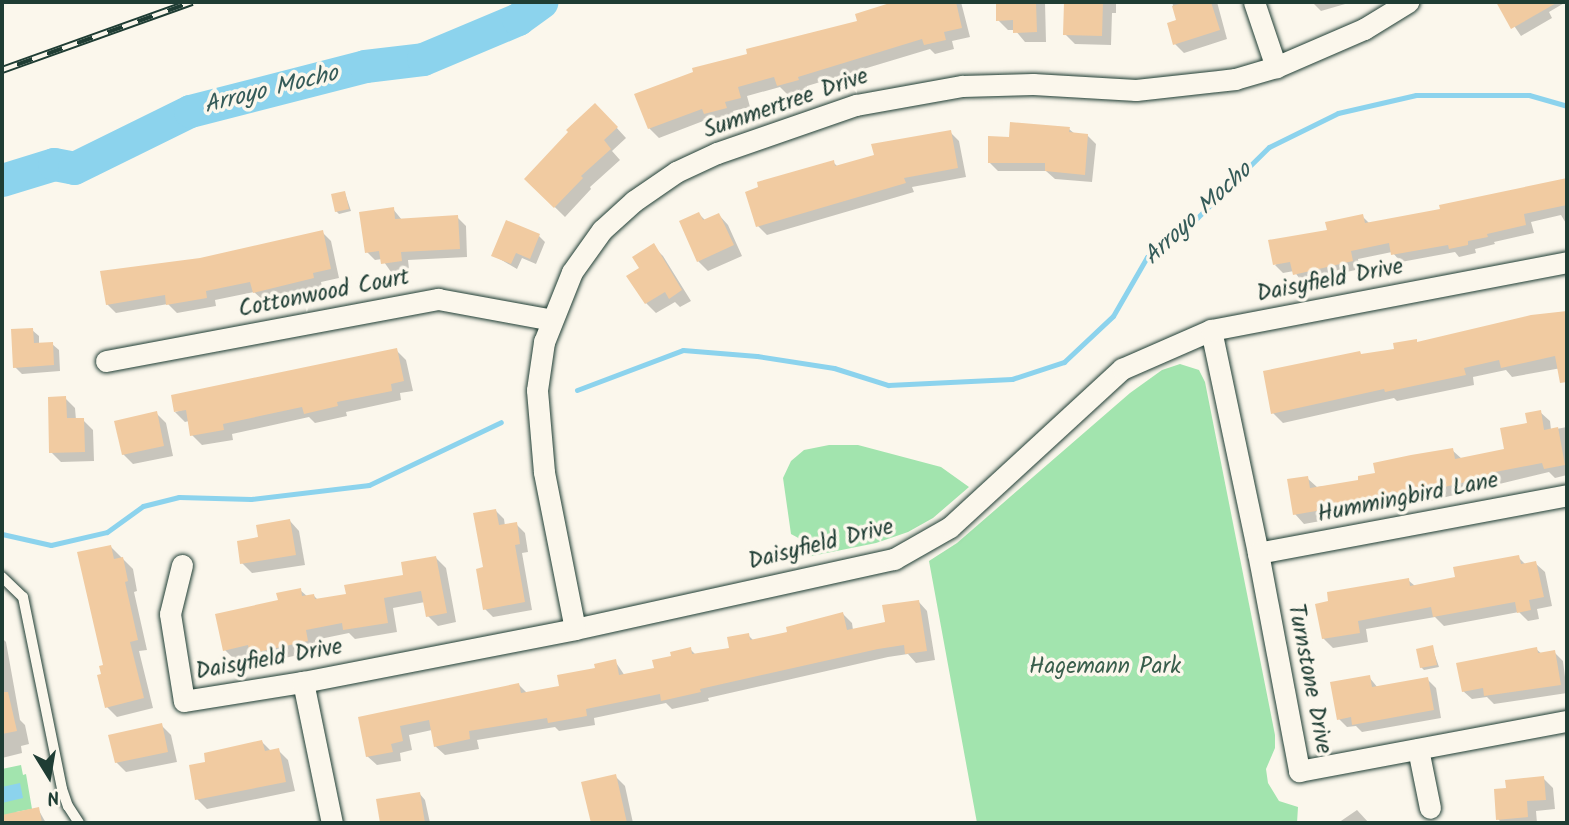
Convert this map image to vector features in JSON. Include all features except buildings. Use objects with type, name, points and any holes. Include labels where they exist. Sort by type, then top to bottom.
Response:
[{"type":"street","points":[[1254,2],[1276,67]]},
{"type":"street","name":"Summertree Drive","points":[[575,629],[539,430],[537,390],[544,342],[572,272],[602,230],[634,201],[676,172],[742,145],[856,105],[909,93],[962,86],[1021,85],[1136,90],[1235,79],[1276,67],[1364,29],[1408,2]]},
{"type":"street","name":"Daisyfield Drive","points":[[181,565],[170,614],[184,701],[303,682],[575,629],[894,559],[950,527],[1122,369],[1211,330],[1567,262]]},
{"type":"street","name":"Cottonwood Court","points":[[106,361],[438,299],[552,320]]},
{"type":"street","name":"Turnstone Drive","points":[[1211,330],[1258,553],[1299,771],[1567,721]]},
{"type":"street","name":"Hummingbird Lane","points":[[1258,553],[1567,495]]},
{"type":"street","points":[[303,682],[332,823]]},
{"type":"street","points":[[1418,749],[1430,808]]},
{"type":"lane","points":[[2,577],[23,597],[62,789],[68,806],[79,823]]},
{"type":"green space","name":"Hagemann Park","points":[[1180,364],[1199,370],[1205,382],[1275,735],[1275,748],[1266,769],[1268,783],[1279,801],[1298,807],[1297,823],[977,823],[929,561],[957,543],[1130,393],[1162,370]]},
{"type":"green space","points":[[829,445],[858,445],[941,467],[969,487],[933,518],[908,532],[876,543],[807,557],[802,540],[791,534],[783,478],[791,461],[804,450]]},
{"type":"green space","points":[[21,765],[23,775],[26,774],[32,809],[16,812],[18,823],[4,823],[2,769]]},
{"type":"water","points":[[20,783],[23,798],[2,803],[2,787]]},
{"type":"waterway","name":"Arroyo Mocho","points":[[2,180],[54,164],[74,168],[190,111],[365,66],[423,59],[518,19],[541,2]]},
{"type":"waterway","name":"Arroyo Mocho","points":[[577,390],[683,350],[757,356],[834,368],[888,385],[1012,379],[1064,362],[1113,316],[1147,257],[1197,218],[1269,147],[1338,113],[1416,95],[1529,95],[1567,106]]},
{"type":"waterway","name":"Arroyo Mocho","points":[[2,534],[51,545],[107,532],[143,506],[179,497],[251,499],[369,485],[501,422]]},
{"type":"railway","points":[[2,70],[192,2]]}]
